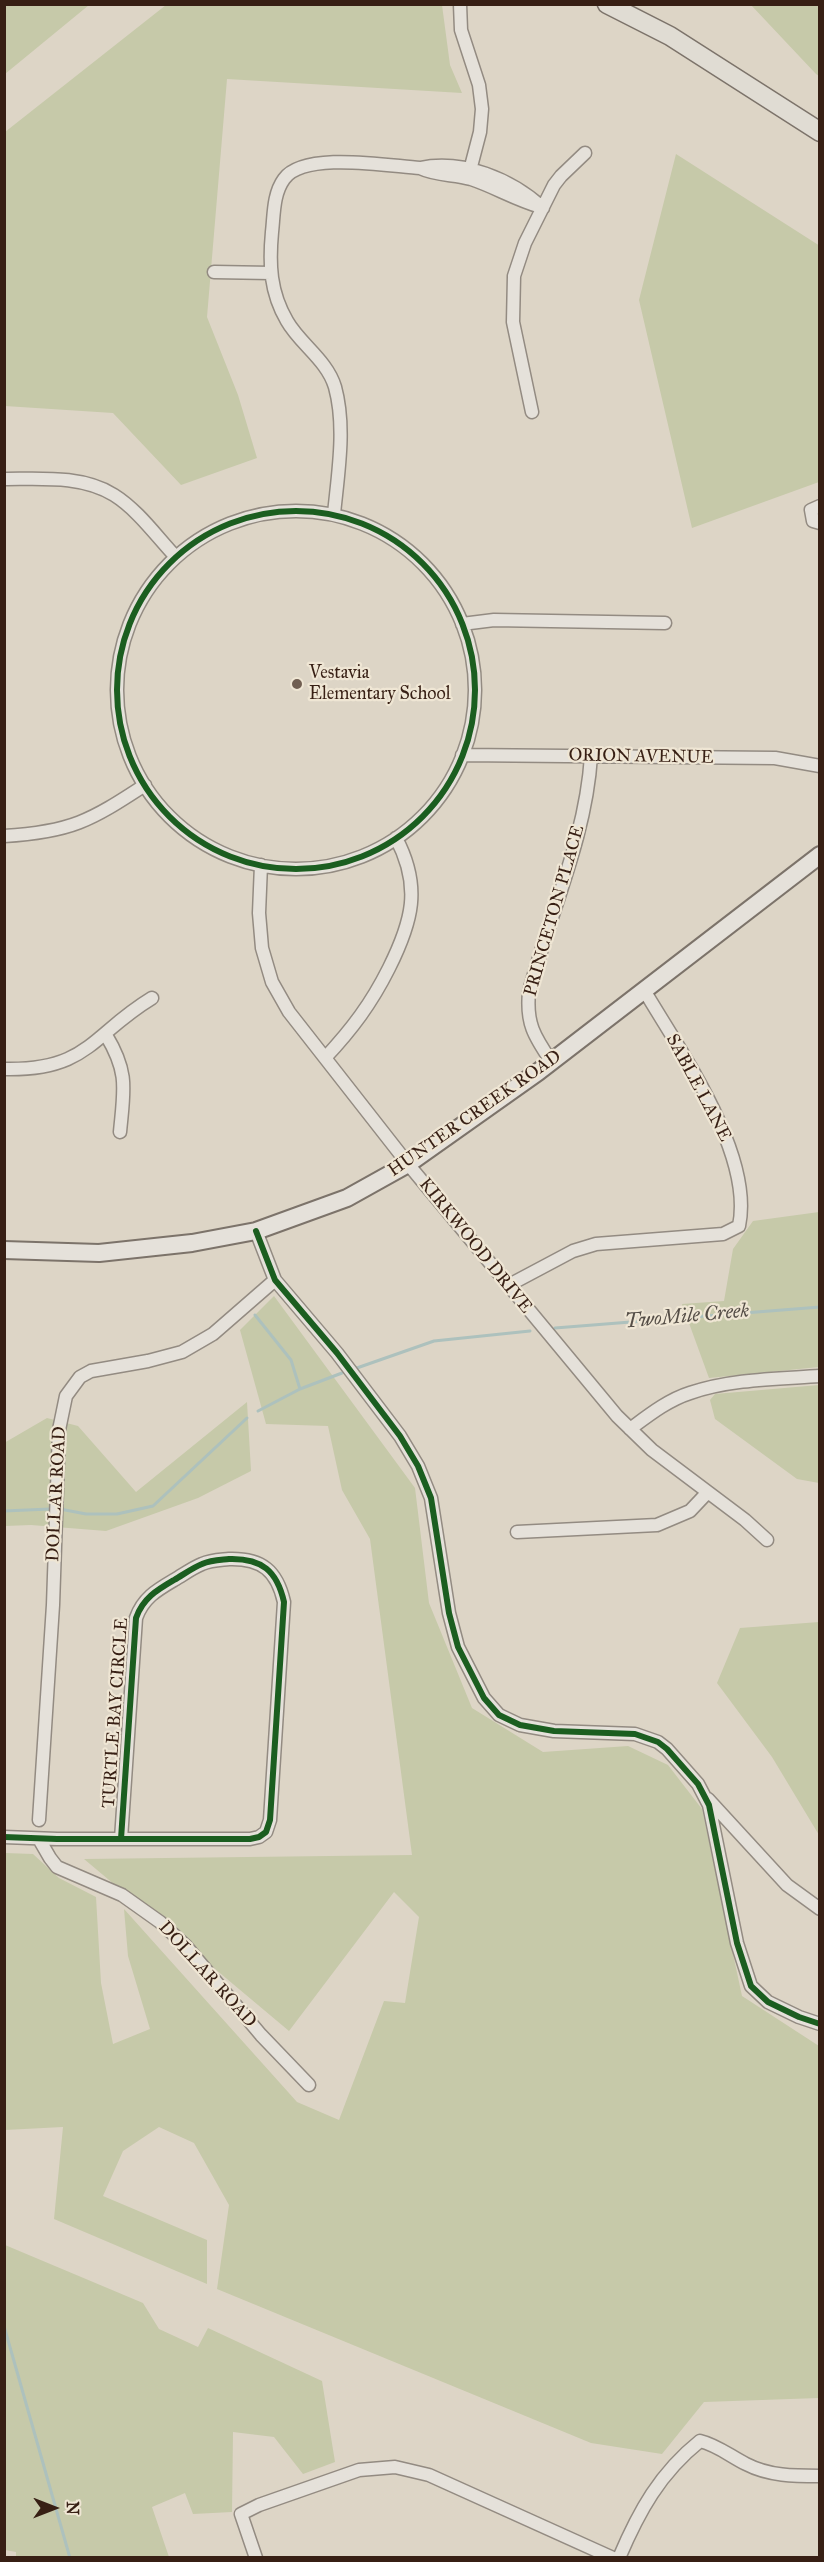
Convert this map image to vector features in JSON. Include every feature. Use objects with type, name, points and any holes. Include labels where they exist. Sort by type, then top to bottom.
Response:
[{"type":"main road","points":[[607,4],[670,36],[819,132]]},
{"type":"main road","name":"HUNTER CREEK ROAD","points":[[4,1250],[99,1253],[157,1248],[256,1231],[347,1198],[408,1164],[551,1061],[819,855]]},
{"type":"street","points":[[460,4],[460,30],[481,97],[480,132],[469,173]]},
{"type":"street","points":[[532,412],[516,345],[512,299],[514,276],[525,243],[561,176],[585,153]]},
{"type":"street","points":[[334,514],[340,431],[334,385],[323,365],[286,320],[274,293],[271,273],[275,201],[284,179],[292,170],[303,165],[327,162],[420,168],[436,165],[469,173],[524,203],[543,208]]},
{"type":"street","points":[[214,272],[271,273]]},
{"type":"street","points":[[4,479],[80,482],[103,489],[122,501],[176,557]]},
{"type":"street","points":[[819,506],[811,510],[813,521],[819,523]]},
{"type":"street","points":[[283,511],[334,514],[375,529],[412,553],[441,585],[462,624],[468,642],[475,680],[472,718],[462,755],[453,775],[435,802],[413,825],[371,852],[345,862],[317,868],[289,869],[261,866],[221,853],[186,831],[171,817],[145,785],[129,753],[118,701],[119,665],[128,631],[142,598],[176,557],[211,533],[250,517],[283,511]]},
{"type":"street","points":[[462,624],[494,620],[665,624]]},
{"type":"street","name":"ORION AVENUE","points":[[462,755],[775,758],[819,766]]},
{"type":"street","name":"PRINCETON PLACE","points":[[551,1061],[534,1036],[528,1015],[529,992],[579,836],[588,790],[591,756]]},
{"type":"street","points":[[4,836],[59,831],[81,824],[145,785]]},
{"type":"street","points":[[326,1058],[351,1030],[372,1001],[403,938],[410,915],[412,892],[406,856],[396,838]]},
{"type":"street","name":"KIRKWOOD DRIVE","points":[[261,866],[260,925],[268,971],[290,1012],[408,1164],[609,1407],[652,1450],[767,1539]]},
{"type":"street","name":"SABLE LANE","points":[[509,1285],[573,1251],[596,1244],[723,1234],[739,1226],[742,1198],[731,1153],[719,1120],[644,990]]},
{"type":"street","points":[[4,1069],[43,1068],[66,1062],[86,1051],[133,1010],[152,998]]},
{"type":"street","points":[[106,1035],[118,1056],[124,1079],[120,1132]]},
{"type":"street","points":[[256,1231],[275,1280],[336,1353],[400,1436],[418,1466],[431,1498],[440,1568],[455,1637],[473,1678],[491,1707],[509,1721],[542,1730],[624,1733],[647,1737],[667,1749],[698,1784],[709,1805],[737,1943],[751,1986],[768,2002],[799,2018],[819,2024]]},
{"type":"street","name":"DOLLAR ROAD","points":[[39,1820],[53,1605],[56,1465],[59,1430],[66,1396],[80,1377],[91,1371],[148,1361],[182,1352],[213,1334],[275,1280]]},
{"type":"street","points":[[630,1429],[658,1409],[689,1393],[740,1382],[819,1376]]},
{"type":"street","points":[[517,1532],[657,1525],[690,1511],[707,1493]]},
{"type":"street","name":"TURTLE BAY CIRCLE","points":[[235,1559],[249,1560],[262,1565],[273,1574],[280,1586],[284,1602],[270,1820],[266,1832],[250,1839],[121,1839],[136,1618],[140,1606],[152,1594],[202,1564],[214,1560],[235,1559]]},
{"type":"street","points":[[704,1794],[787,1885],[819,1910]]},
{"type":"street","points":[[4,1837],[121,1839]]},
{"type":"street","name":"DOLLAR ROAD","points":[[39,1839],[57,1867],[122,1895],[160,1922],[186,1946],[261,2035],[309,2085]]},
{"type":"street","points":[[619,2558],[658,2482],[682,2455],[700,2440],[714,2444],[744,2463],[766,2472],[819,2476]]},
{"type":"street","points":[[256,2558],[241,2514],[259,2505],[359,2470],[395,2467],[429,2475],[613,2558]]},
{"type":"green space","points":[[5,4],[89,4],[89,5],[5,74]]},
{"type":"green space","points":[[166,5],[442,5],[450,65],[462,93],[227,79],[207,317],[238,395],[257,458],[181,485],[113,413],[5,406],[5,132]]},
{"type":"green space","points":[[751,5],[819,5],[819,76],[816,74]]},
{"type":"green space","points":[[676,154],[820,246],[819,482],[692,528],[639,300]]},
{"type":"green space","points":[[819,1212],[819,1367],[709,1378],[682,1304],[724,1301],[733,1249],[753,1221]]},
{"type":"green space","points":[[274,1296],[415,1488],[429,1603],[472,1708],[543,1752],[628,1746],[668,1765],[702,1809],[742,1996],[819,2046],[819,2398],[704,2402],[662,2454],[591,2443],[217,2289],[229,2205],[194,2143],[159,2127],[123,2151],[103,2196],[207,2240],[207,2284],[54,2219],[63,2127],[5,2130],[5,1853],[33,1854],[59,1878],[96,1897],[101,1983],[113,2044],[150,2029],[128,1956],[124,1909],[297,2102],[339,2120],[384,2001],[405,2003],[419,1917],[394,1892],[289,2031],[84,1859],[412,1855],[370,1539],[342,1490],[328,1426],[266,1424],[240,1330]]},
{"type":"green space","points":[[819,1385],[819,1483],[797,1479],[715,1419],[710,1400],[715,1394]]},
{"type":"green space","points":[[247,1402],[251,1471],[198,1498],[106,1531],[31,1525],[5,1526],[4,1443],[47,1418],[78,1426],[136,1492]]},
{"type":"green space","points":[[819,1622],[819,1835],[772,1757],[717,1683],[740,1628]]},
{"type":"green space","points":[[5,2245],[143,2303],[159,2329],[198,2347],[208,2328],[322,2381],[335,2462],[303,2474],[274,2437],[233,2432],[232,2512],[193,2514],[185,2493],[152,2507],[169,2557],[16,2558],[16,2552],[5,2550]]},
{"type":"waterway","name":"TwoMile Creek","points":[[555,1328],[820,1307]]},
{"type":"waterway","points":[[255,1315],[291,1360],[300,1389]]},
{"type":"waterway","name":"TwoMile Creek","points":[[354,1369],[434,1341],[530,1331]]},
{"type":"waterway","name":"TwoMile Creek","points":[[258,1411],[300,1389],[342,1373]]},
{"type":"waterway","name":"TwoMile Creek","points":[[60,1509],[86,1514],[117,1514],[153,1506],[247,1418]]},
{"type":"waterway","points":[[4,1511],[50,1509]]},
{"type":"waterway","name":"TwoMile Creek","points":[[4,2326],[70,2558]]},
{"type":"cycle path","points":[[296,511],[331,515],[364,525],[395,541],[422,564],[445,591],[461,622],[471,655],[475,690],[471,725],[461,758],[445,789],[422,816],[395,839],[364,855],[331,865],[296,869],[261,865],[228,855],[197,839],[170,816],[147,789],[131,758],[121,725],[117,690],[121,655],[131,622],[147,591],[170,564],[197,541],[228,525],[261,515],[296,511]]},
{"type":"cycle path","points":[[256,1231],[275,1280],[337,1353],[400,1436],[418,1466],[431,1498],[449,1613],[458,1647],[484,1698],[499,1715],[520,1725],[554,1731],[635,1734],[658,1742],[667,1749],[698,1784],[709,1805],[737,1943],[751,1986],[768,2002],[820,2024]]},
{"type":"cycle path","points":[[4,1837],[57,1839],[250,1839],[266,1832],[270,1820],[284,1602],[277,1582],[266,1568],[259,1564],[241,1559],[205,1563],[156,1591],[142,1605],[136,1618],[121,1839]]},
{"type":"place","name":"Vestavia Elementary School","points":[[297,684]]}]
